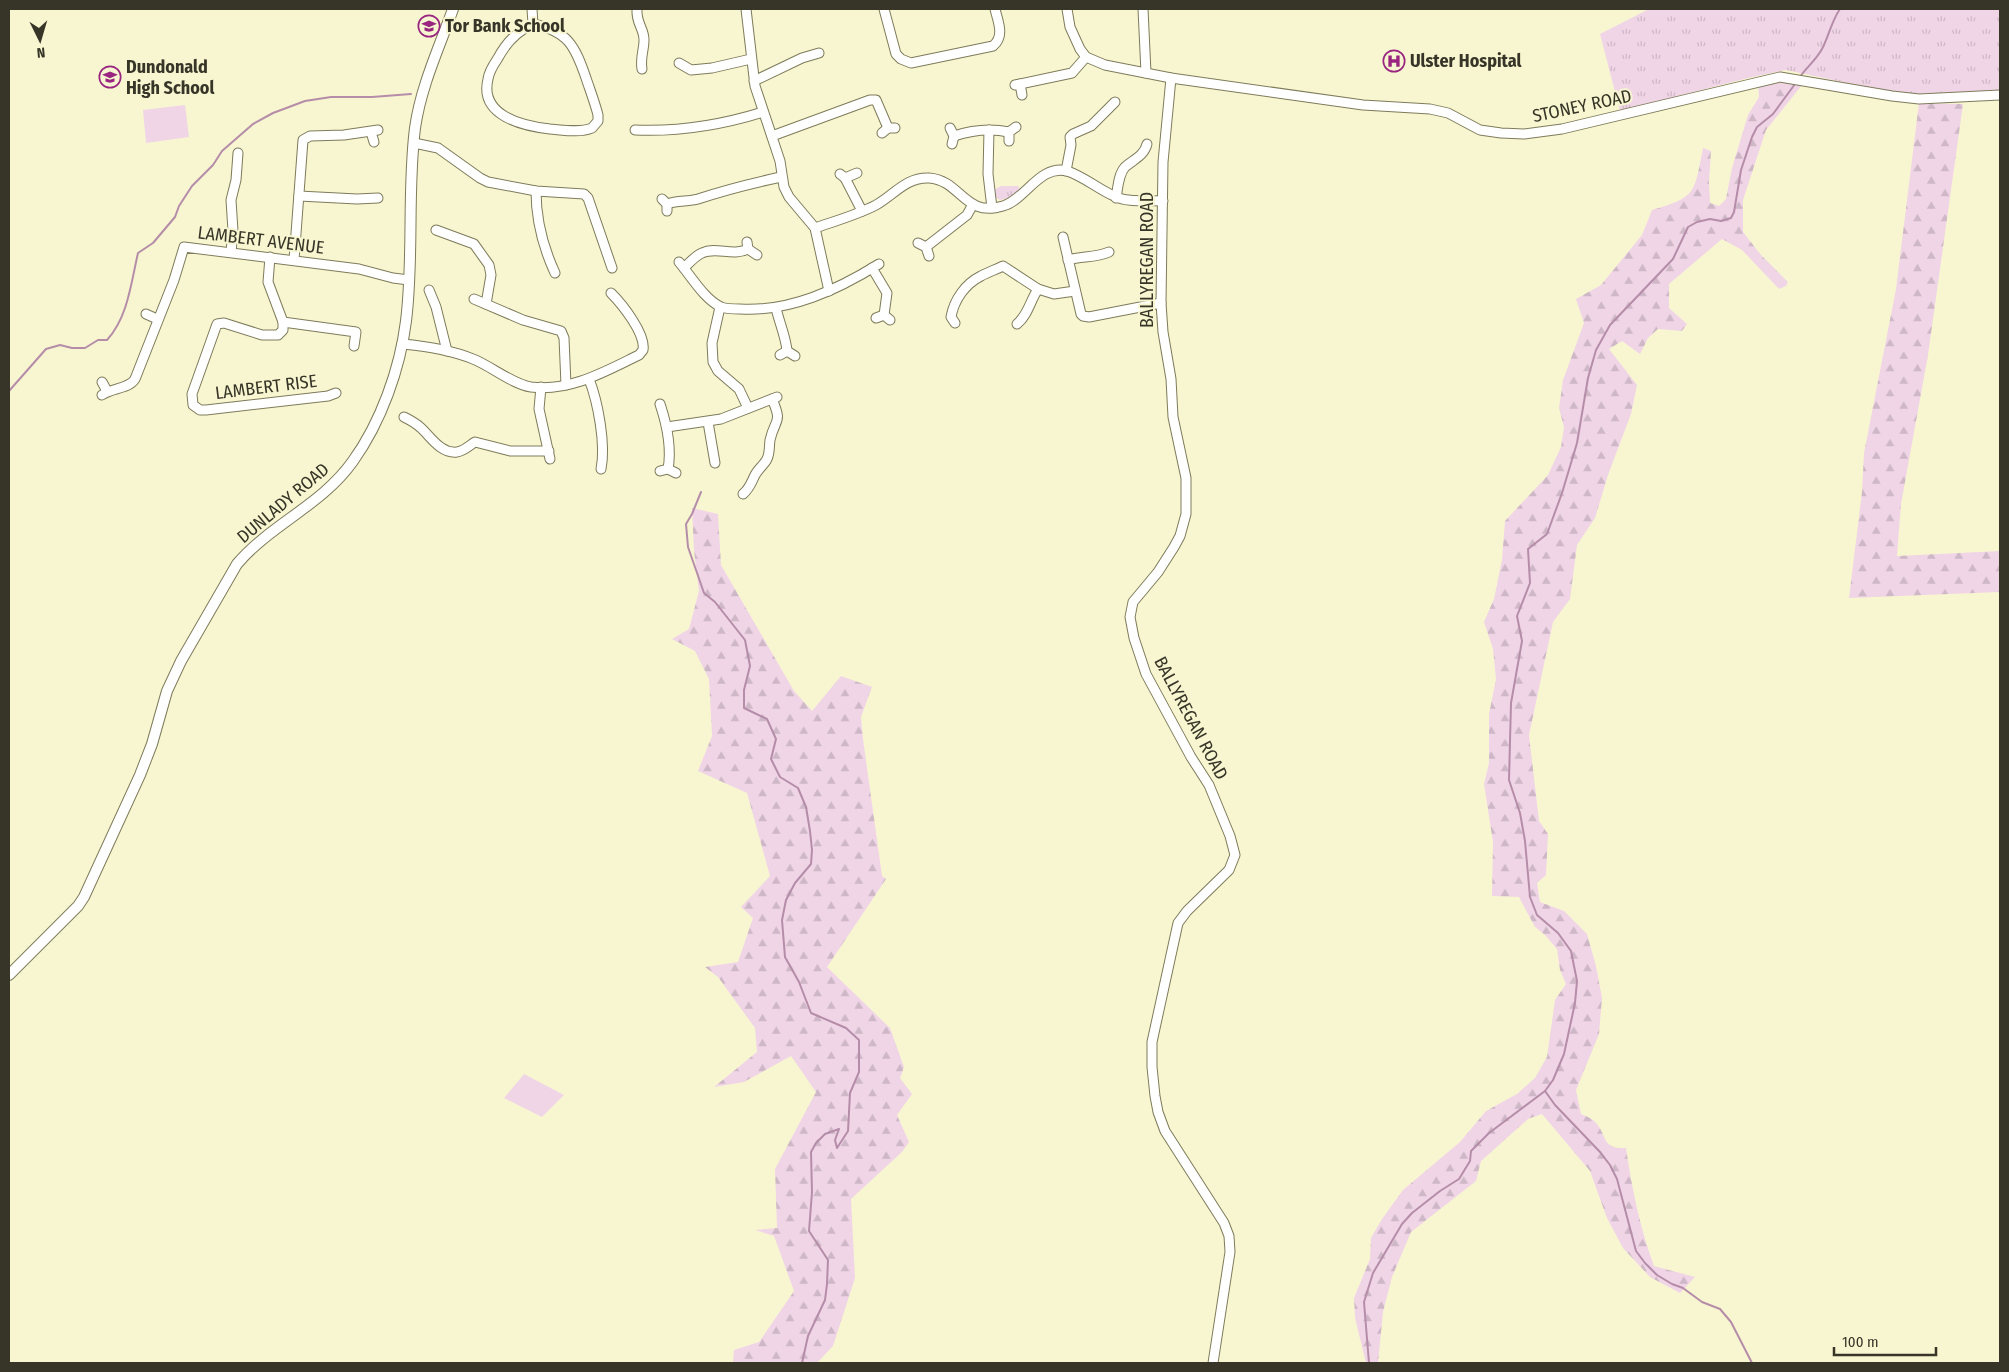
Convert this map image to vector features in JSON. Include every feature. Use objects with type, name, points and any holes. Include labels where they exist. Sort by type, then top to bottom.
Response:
[{"type":"street","name":"DUNLADY ROAD","points":[[9,975],[78,906],[84,897],[140,775],[152,744],[167,691],[181,661],[225,582],[248,552],[326,492],[353,462],[379,418],[402,344],[406,322],[414,143],[420,104],[424,86],[453,9]]},
{"type":"street","points":[[532,9],[533,24]]},
{"type":"street","points":[[637,9],[637,22],[644,41],[641,58],[642,69]]},
{"type":"street","points":[[746,9],[754,81],[780,161],[781,177],[789,197],[815,228],[829,291]]},
{"type":"street","points":[[884,9],[896,54],[901,59],[911,63],[994,46],[1001,36],[995,9]]},
{"type":"street","points":[[1067,9],[1074,40],[1086,57],[1105,65],[1170,78]]},
{"type":"street","points":[[1144,9],[1146,74]]},
{"type":"street","points":[[533,24],[558,32],[569,40],[577,52],[598,115],[598,121],[592,128],[570,130],[537,128],[505,117],[492,105],[487,90],[490,73],[512,38],[524,28],[533,24]]},
{"type":"street","points":[[754,81],[802,58],[819,53]]},
{"type":"street","points":[[1022,95],[1018,85],[1072,72],[1086,57]]},
{"type":"street","points":[[679,63],[691,70],[712,68],[751,59]]},
{"type":"street","name":"STONEY ROAD","points":[[1170,78],[1363,105],[1430,109],[1448,114],[1480,130],[1501,134],[1524,134],[1562,129],[1780,77],[1919,99],[2000,95]]},
{"type":"street","name":"BALLYREGAN ROAD","points":[[1170,78],[1163,162],[1161,303],[1163,332],[1171,379],[1173,417],[1186,478],[1186,514],[1180,536],[1168,559],[1133,602],[1131,625],[1146,674],[1191,757],[1209,785],[1230,836],[1235,855],[1230,870],[1187,910],[1178,922],[1154,1035],[1152,1067],[1155,1096],[1161,1122],[1224,1223],[1229,1236],[1228,1269],[1213,1363]]},
{"type":"street","points":[[772,136],[870,100],[876,100],[888,130]]},
{"type":"street","points":[[1066,171],[1071,145],[1070,137],[1091,126],[1108,104]]},
{"type":"street","points":[[635,130],[664,131],[704,127],[763,112]]},
{"type":"street","points":[[952,136],[969,131],[997,129],[1011,134]]},
{"type":"street","points":[[989,130],[988,174],[992,208]]},
{"type":"street","points":[[294,260],[301,148],[304,138],[310,136],[344,136],[375,131],[374,142]]},
{"type":"street","points":[[414,143],[438,148],[488,182],[536,191],[581,193],[586,195],[607,263]]},
{"type":"street","points":[[1116,198],[1119,180],[1124,168],[1147,151]]},
{"type":"street","points":[[228,159],[238,157],[236,180],[231,200],[233,231],[231,252]]},
{"type":"street","points":[[815,228],[876,205],[904,184],[918,179],[931,178],[947,184],[972,206],[978,208],[1000,207],[1009,204],[1038,180],[1051,172],[1066,171],[1116,198],[1163,201]]},
{"type":"street","points":[[857,172],[843,176],[862,211]]},
{"type":"street","points":[[665,205],[680,200],[696,200],[727,189],[781,177]]},
{"type":"street","points":[[536,191],[537,219],[553,270],[542,270]]},
{"type":"street","points":[[299,196],[374,201]]},
{"type":"street","points":[[929,256],[922,245],[967,215],[972,206]]},
{"type":"street","points":[[436,230],[454,235],[474,244],[489,265],[491,275],[486,304]]},
{"type":"street","points":[[1063,237],[1080,314],[1089,317],[1161,303]]},
{"type":"street","points":[[757,255],[747,245],[736,253],[714,250],[705,252],[682,265],[708,296],[720,307],[751,310],[776,308],[829,291],[845,285],[875,266],[888,293],[883,318]]},
{"type":"street","name":"LAMBERT AVENUE","points":[[102,382],[104,393],[134,381],[174,280],[184,247],[359,269],[409,280]]},
{"type":"street","points":[[1068,260],[1082,256],[1098,257],[1109,251]]},
{"type":"street","points":[[270,257],[268,282],[283,322],[356,332],[354,346]]},
{"type":"street","points":[[949,318],[953,306],[961,293],[980,276],[991,273],[1003,266],[1014,271],[1038,289],[1054,294],[1075,291]]},
{"type":"street","points":[[1017,324],[1028,320],[1030,301],[1038,289]]},
{"type":"street","points":[[429,290],[436,308],[447,351]]},
{"type":"street","points":[[402,344],[447,351],[472,359],[522,384],[541,387],[589,379],[639,355],[643,350],[643,342],[632,321],[623,305],[611,293]]},
{"type":"street","points":[[474,299],[523,320],[562,332],[566,384]]},
{"type":"street","points":[[720,307],[712,342],[713,362],[718,371],[739,389],[748,408]]},
{"type":"street","points":[[776,308],[786,342],[783,353],[795,356]]},
{"type":"street","points":[[146,314],[158,319]]},
{"type":"street","name":"LAMBERT RISE","points":[[283,322],[282,332],[275,336],[262,335],[224,323],[217,324],[192,394],[194,405],[203,410],[331,397]]},
{"type":"street","points":[[589,379],[597,403],[605,466]]},
{"type":"street","points":[[407,422],[421,427],[434,442],[450,451],[462,451],[475,442],[510,451],[549,455],[539,409],[541,387]]},
{"type":"street","points":[[667,426],[721,419],[774,398],[778,416],[777,424],[770,439],[769,456],[756,473],[749,492]]},
{"type":"street","points":[[660,404],[667,426],[670,460],[668,471]]},
{"type":"street","points":[[708,422],[715,462]]},
{"type":"street","points":[[476,454],[478,443]]},
{"type":"green space","points":[[1649,9],[2000,9],[2000,90],[1918,94],[1885,91],[1786,70],[1620,111],[1600,34]]},
{"type":"green space","points":[[1806,80],[1766,130],[1743,200],[1743,232],[1761,255],[1788,282],[1786,286],[1779,289],[1742,250],[1722,239],[1669,284],[1669,308],[1687,324],[1682,331],[1658,329],[1648,338],[1640,354],[1622,341],[1609,349],[1637,385],[1631,414],[1608,475],[1595,518],[1577,545],[1570,599],[1553,622],[1529,735],[1539,821],[1548,834],[1546,875],[1537,883],[1540,902],[1564,911],[1587,934],[1602,998],[1599,1034],[1576,1090],[1581,1114],[1595,1122],[1608,1144],[1618,1148],[1626,1148],[1637,1208],[1654,1266],[1695,1277],[1680,1293],[1650,1277],[1623,1248],[1607,1218],[1590,1171],[1542,1114],[1528,1119],[1481,1161],[1476,1181],[1411,1232],[1392,1277],[1383,1312],[1378,1363],[1366,1363],[1355,1318],[1354,1298],[1370,1259],[1371,1238],[1403,1190],[1460,1142],[1486,1111],[1517,1094],[1535,1078],[1547,1057],[1555,1000],[1566,984],[1560,970],[1557,949],[1535,927],[1519,897],[1492,896],[1493,842],[1484,784],[1489,763],[1489,714],[1496,679],[1493,649],[1484,622],[1494,599],[1502,560],[1505,521],[1548,475],[1561,447],[1564,427],[1559,408],[1563,380],[1584,323],[1576,299],[1601,285],[1642,235],[1652,210],[1686,197],[1695,184],[1703,148],[1711,151],[1710,203],[1719,206],[1726,199],[1732,168],[1748,115],[1759,97],[1758,82]]},
{"type":"green space","points":[[1919,103],[1963,104],[1928,355],[1901,504],[1897,556],[2000,551],[2000,592],[1849,598],[1862,492],[1864,453],[1896,289]]},
{"type":"green space","points":[[185,105],[189,137],[146,143],[143,110]]},
{"type":"green space","points":[[1001,186],[1018,186],[1020,189],[1008,198],[1000,200],[995,197],[995,189]]},
{"type":"green space","points":[[692,508],[718,514],[721,565],[794,691],[812,711],[841,676],[872,687],[861,717],[882,876],[886,879],[827,967],[890,1028],[904,1067],[900,1078],[912,1094],[897,1115],[909,1142],[902,1152],[851,1199],[855,1278],[833,1346],[817,1363],[733,1363],[734,1350],[759,1342],[794,1291],[774,1236],[755,1230],[777,1228],[775,1169],[816,1092],[791,1056],[744,1082],[714,1087],[757,1052],[755,1028],[718,977],[705,967],[738,962],[753,918],[741,907],[770,876],[747,793],[698,771],[712,736],[709,679],[695,651],[672,639],[689,629],[699,591],[694,551]]},
{"type":"green space","points":[[524,1074],[564,1095],[542,1117],[504,1098]]},
{"type":"waterway","points":[[1799,78],[1822,49],[1840,9]]},
{"type":"waterway","points":[[1369,1363],[1364,1302],[1373,1273],[1402,1224],[1412,1213],[1459,1179],[1470,1161],[1471,1151],[1489,1133],[1545,1091],[1553,1080],[1564,1054],[1575,1003],[1577,981],[1571,951],[1558,933],[1537,915],[1530,897],[1525,841],[1520,813],[1509,780],[1511,703],[1522,641],[1517,616],[1530,583],[1528,549],[1547,534],[1577,443],[1588,378],[1596,350],[1610,325],[1673,259],[1688,227],[1697,222],[1710,219],[1721,221],[1731,218],[1734,212],[1741,170],[1752,137],[1757,127],[1773,114],[1795,84]]},
{"type":"waterway","points":[[9,391],[46,349],[60,345],[72,348],[85,348],[98,340],[107,340],[120,321],[124,310],[131,288],[138,253],[153,243],[175,217],[179,206],[192,186],[213,165],[222,151],[253,124],[273,113],[305,101],[331,97],[372,97],[411,94]]},
{"type":"waterway","points":[[701,492],[686,524],[688,547],[704,593],[715,602],[745,640],[750,666],[744,690],[744,708],[767,719],[776,739],[771,759],[780,777],[798,788],[806,807],[812,850],[811,864],[795,883],[786,900],[782,920],[785,957],[799,982],[811,1013],[846,1028],[859,1040],[859,1072],[850,1093],[848,1131],[837,1148],[835,1140],[839,1129],[825,1134],[816,1143],[811,1152],[812,1192],[809,1231],[828,1260],[827,1284],[825,1300],[808,1336],[802,1363]]},
{"type":"waterway","points":[[1545,1091],[1555,1105],[1610,1165],[1617,1179],[1636,1251],[1645,1263],[1657,1275],[1683,1288],[1702,1302],[1720,1309],[1731,1322],[1752,1363]]},
{"type":"place","name":"Tor Bank School","points":[[429,26]]},
{"type":"place","name":"Ulster Hospital","points":[[1394,61]]},
{"type":"place","name":"Dundonald High School","points":[[110,77]]}]
